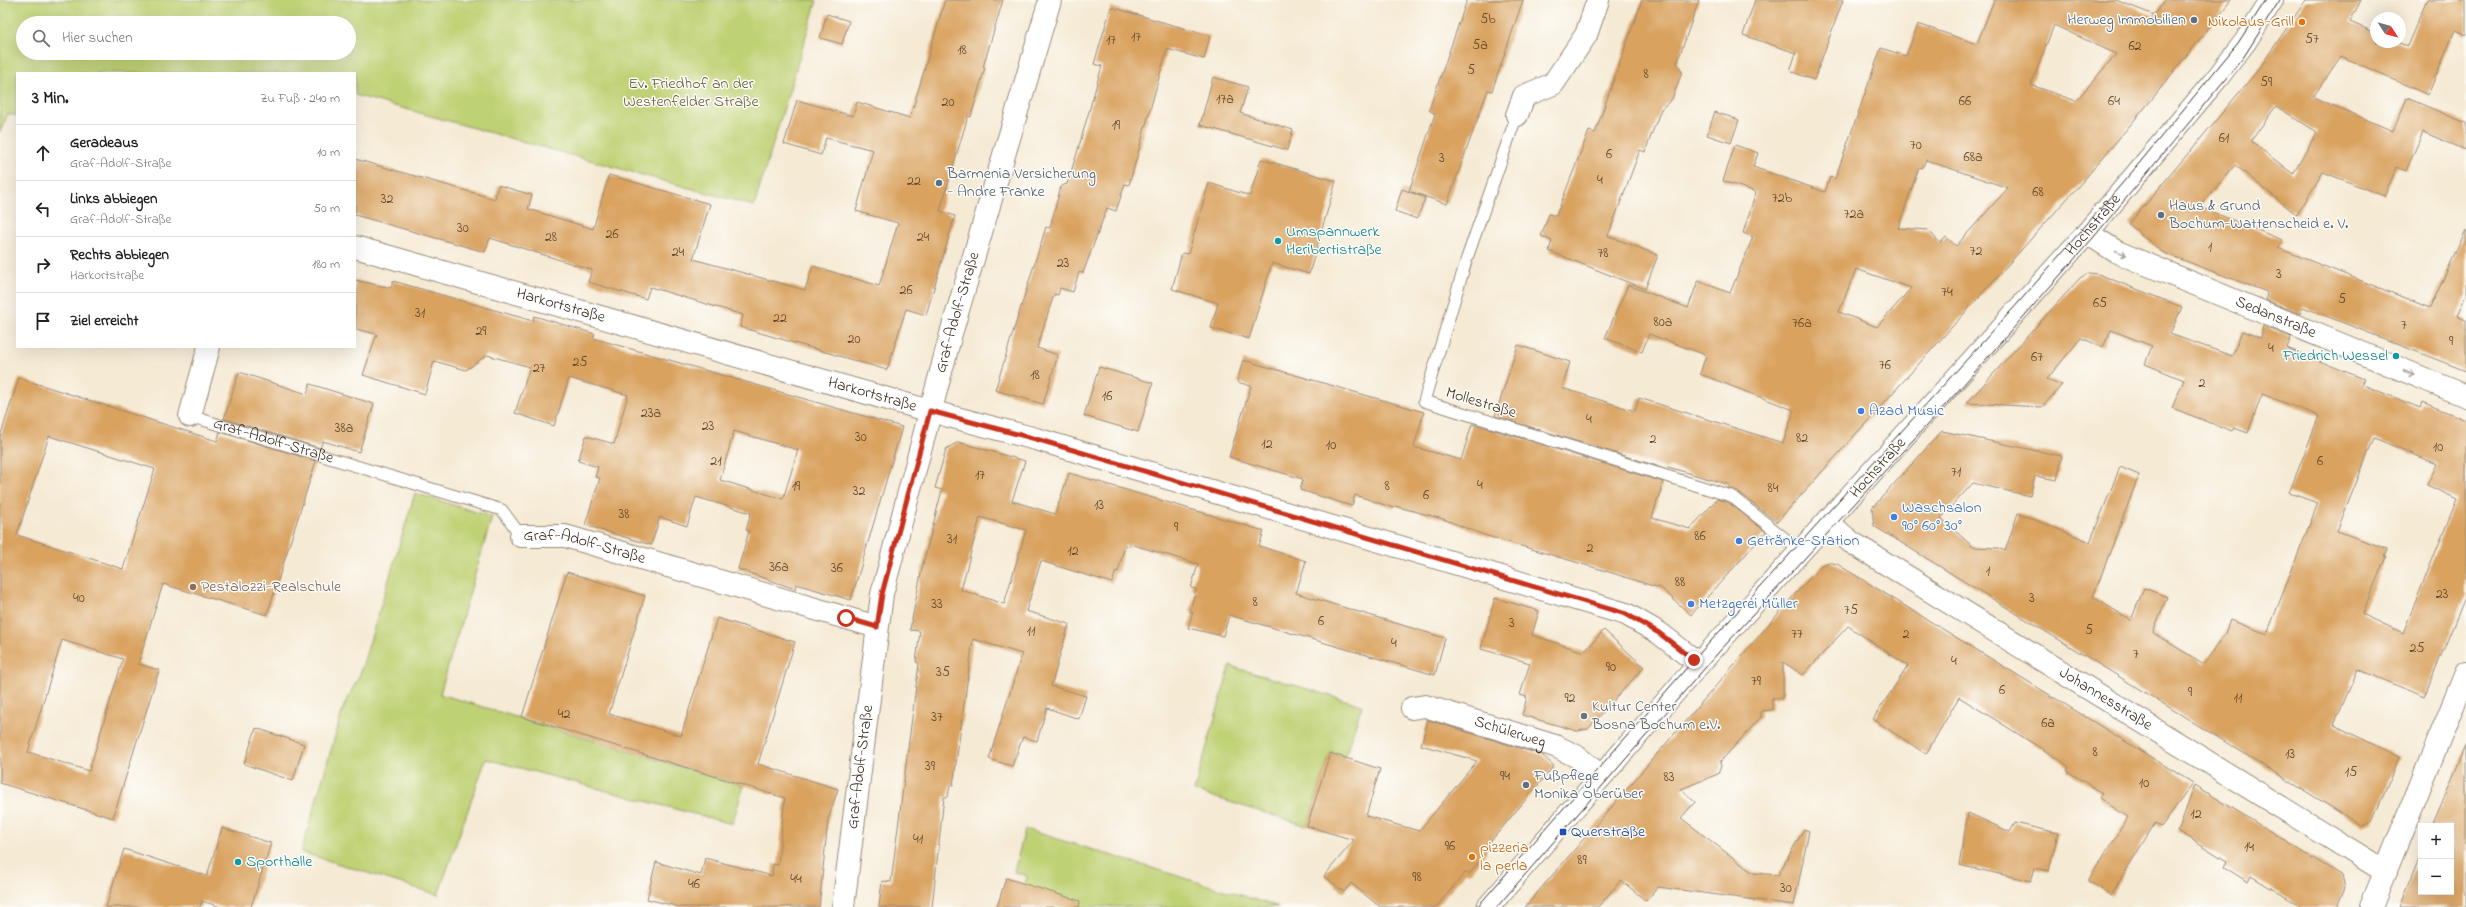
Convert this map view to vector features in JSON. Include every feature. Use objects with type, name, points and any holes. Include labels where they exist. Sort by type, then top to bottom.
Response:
[{"type":"street","name":"Graf-Adolf-Straße","points":[[843,907],[882,594],[930,411],[988,204],[1050,0]]},
{"type":"street","points":[[1517,115],[1524,96],[1553,84],[1586,35],[1598,0]]},
{"type":"street","name":"Hochstraße","points":[[1488,907],[1699,664],[1802,552],[2088,233],[2222,72],[2245,42],[2272,0]]},
{"type":"street","name":"Sedanstraße","points":[[2088,233],[2117,252],[2466,396]]},
{"type":"street","name":"Harkortstraße","points":[[356,247],[930,411],[1036,439],[1626,614],[1659,633],[1699,664]]},
{"type":"street","points":[[190,416],[209,348]]},
{"type":"street","name":"Johannesstraße","points":[[1828,523],[1851,542],[2129,711],[2386,872]]},
{"type":"street","name":"Graf-Adolf-Straße","points":[[521,536],[565,536],[877,627]]},
{"type":"street","points":[[2371,907],[2466,673]]},
{"type":"street","name":"Schülerweg","points":[[1412,708],[1426,706],[1555,746],[1576,756],[1601,776]]},
{"type":"lane","name":"Mollestraße","points":[[1517,115],[1467,258],[1424,401],[1731,496],[1802,552]]},
{"type":"lane","name":"Graf-Adolf-Straße","points":[[190,416],[502,510],[521,536]]},
{"type":"green space","name":"Ev. Friedhof an der Westenfelder Straße","points":[[0,0],[817,0],[754,206],[356,95],[356,72],[16,72],[16,116],[8,114],[0,132]]},
{"type":"green space","points":[[415,493],[492,517],[440,694],[744,786],[732,824],[486,759],[438,895],[301,852],[344,706],[360,674]]},
{"type":"green space","points":[[1230,666],[1362,705],[1345,757],[1330,753],[1307,826],[1194,791]]},
{"type":"green space","points":[[1025,829],[1279,907],[1073,907],[1025,884],[1027,876],[1014,872]]},
{"type":"building","points":[[945,0],[1003,0],[983,67],[985,67],[971,117],[968,116],[940,211],[955,216],[926,315],[906,309],[887,370],[740,327],[743,315],[650,287],[646,299],[588,282],[592,270],[490,238],[485,252],[356,215],[356,159],[495,199],[498,185],[532,195],[528,209],[593,229],[609,175],[710,204],[693,259],[805,290],[813,266],[879,286],[898,223],[856,211],[873,150],[826,138],[821,155],[784,144],[797,100],[853,116],[857,102],[910,118]]},
{"type":"building","points":[[1467,0],[1523,0],[1492,91],[1488,90],[1447,204],[1409,191],[1435,114],[1429,110]]},
{"type":"building","points":[[1642,0],[1699,0],[1677,63],[1682,72],[1672,99],[1661,109],[1645,152],[1640,150],[1608,236],[1658,255],[1645,289],[1549,251],[1552,241],[1541,236],[1549,214],[1556,216],[1589,131],[1595,133]]},
{"type":"building","points":[[1755,0],[1843,0],[1814,80],[1790,71],[1796,53],[1743,35]]},
{"type":"building","points":[[1994,0],[2116,0],[2154,15],[2165,0],[2231,0],[2148,104],[2083,181],[1777,522],[1735,490],[1728,488],[1730,485],[1668,467],[1667,469],[1495,416],[1518,345],[1570,362],[1562,388],[1635,411],[1639,398],[1783,443],[1794,410],[1700,374],[1706,355],[1649,334],[1642,352],[1605,338],[1628,285],[1688,308],[1698,281],[1730,293],[1753,237],[1743,233],[1756,192],[1723,181],[1735,145],[1758,153],[1753,167],[1825,192],[1830,177],[1835,179],[1881,48],[1906,56],[1918,24],[1977,44]],"holes":[[[2054,25],[2116,54],[2076,101],[2031,85]],[[1926,160],[2008,188],[1956,246],[1946,237],[1940,243],[1928,230],[1898,228],[1919,167],[1922,168]],[[1856,269],[1911,288],[1877,327],[1839,312]]]},
{"type":"building","points":[[2306,0],[2361,0],[2350,22],[2370,30],[2370,48],[2406,48],[2427,0],[2466,0],[2466,35],[2455,30],[2428,95],[2341,56],[2313,97],[2393,131],[2407,98],[2466,123],[2466,150],[2423,132],[2406,171],[2397,167],[2384,196],[2323,172],[2297,215],[2235,165],[2200,207],[2282,240],[2278,248],[2430,308],[2466,230],[2466,295],[2457,316],[2466,320],[2466,371],[2303,307],[2300,314],[2266,300],[2267,292],[2162,252],[2129,224],[2258,70]],"holes":[[[2276,106],[2317,132],[2293,174],[2251,141]]]},
{"type":"building","points":[[1111,7],[1210,36],[1204,59],[1167,49],[1129,185],[1125,184],[1116,211],[1107,208],[1083,273],[1079,272],[1073,292],[1060,288],[1058,295],[1054,294],[1037,348],[1058,355],[1043,404],[995,390],[1046,227],[1050,228],[1061,186],[1067,184],[1077,153],[1102,66],[1094,64]]},
{"type":"building","points":[[827,14],[849,21],[842,44],[820,38]]},
{"type":"building","points":[[1213,77],[1248,87],[1240,113],[1293,130],[1287,150],[1200,125]]},
{"type":"building","points":[[1715,112],[1739,120],[1731,143],[1707,135]]},
{"type":"building","name":"Umspannwerk Heribertistraße","points":[[1261,159],[1336,181],[1309,274],[1272,263],[1249,339],[1211,328],[1218,303],[1172,289],[1182,253],[1188,254],[1209,183],[1250,196]]},
{"type":"building","points":[[1402,189],[1425,198],[1417,219],[1395,211]]},
{"type":"building","points":[[2088,273],[2098,274],[2182,307],[2170,334],[2232,356],[2242,331],[2261,338],[2263,326],[2291,337],[2287,348],[2364,379],[2361,384],[2420,408],[2422,402],[2466,420],[2466,595],[2424,697],[2358,669],[2334,725],[2399,757],[2372,822],[2362,826],[1874,526],[1872,508],[1942,431],[2062,456],[2057,480],[2035,476],[2030,496],[1973,483],[1941,518],[1973,547],[1999,548],[2005,551],[2018,513],[2090,542],[2120,467],[2139,475],[2093,597],[2131,620],[2144,588],[2167,597],[2153,633],[2204,664],[2225,633],[2230,620],[2267,634],[2318,503],[2289,493],[2319,416],[2262,394],[2248,433],[2234,428],[2232,431],[2172,408],[2184,380],[2145,364],[2152,346],[2111,330],[2103,347],[2081,338],[2047,379],[2062,385],[2042,407],[1967,403],[2080,278]],"holes":[[[2374,438],[2437,464],[2427,485],[2457,499],[2403,633],[2362,614],[2386,557],[2384,556],[2387,549],[2337,531]]]},
{"type":"building","points":[[356,280],[391,288],[393,281],[533,321],[534,316],[595,334],[593,338],[902,427],[851,600],[796,584],[795,589],[738,569],[749,531],[746,530],[751,513],[696,497],[687,526],[660,517],[651,545],[585,525],[600,478],[595,477],[598,467],[578,461],[586,436],[614,444],[628,395],[569,378],[554,426],[515,413],[530,367],[487,355],[466,370],[434,361],[425,394],[363,375],[377,334],[356,329]],"holes":[[[734,431],[798,450],[783,499],[720,480]]]},
{"type":"building","points":[[1243,360],[1424,412],[1414,447],[1461,460],[1472,424],[1663,482],[1652,518],[1690,529],[1717,499],[1728,502],[1766,532],[1691,615],[1662,589],[1606,571],[1484,535],[1443,519],[1395,506],[1394,508],[1355,495],[1352,506],[1300,490],[1303,479],[1229,457],[1251,386],[1237,382]]},
{"type":"building","points":[[1099,367],[1153,383],[1138,432],[1084,416]]},
{"type":"building","points":[[239,372],[307,394],[310,384],[374,404],[359,452],[323,441],[320,448],[224,419]]},
{"type":"building","points":[[19,378],[217,441],[220,432],[316,461],[267,615],[163,584],[138,664],[159,670],[113,818],[0,783],[0,437]],"holes":[[[49,436],[155,469],[123,569],[17,535]],[[62,640],[123,659],[89,771],[28,752]]]},
{"type":"building","points":[[958,442],[1025,461],[1012,501],[1055,514],[1069,473],[1264,531],[1259,546],[1306,561],[1296,593],[1445,638],[1435,675],[1229,615],[1223,636],[1188,628],[1193,612],[1190,612],[1196,589],[1191,588],[1198,564],[1130,544],[1129,547],[1125,545],[1118,572],[1116,571],[1112,583],[1041,561],[1026,611],[1069,624],[1051,686],[1086,696],[1079,719],[1047,708],[1037,741],[1023,737],[1012,766],[989,759],[1022,654],[973,639],[953,785],[950,785],[948,797],[944,797],[932,907],[879,907],[882,881],[891,882],[919,663],[916,662],[920,631],[910,630],[922,568],[942,490],[935,488],[946,449]],"holes":[[[980,517],[1026,530],[1004,604],[961,590]]]},
{"type":"building","points":[[1829,562],[1837,564],[2193,783],[2161,827],[2155,823],[2111,895],[2088,881],[2128,817],[2099,798],[2102,793],[2067,771],[2069,767],[2058,759],[1959,697],[1926,754],[1873,719],[1908,666],[1848,626],[1803,675],[1783,662],[1783,698],[1772,698],[1772,710],[1761,711],[1761,717],[1720,762],[1721,766],[1718,774],[1681,789],[1695,802],[1681,818],[1753,873],[1778,875],[1804,829],[1809,831],[1794,905],[1658,887],[1646,901],[1621,880],[1598,907],[1525,907],[1796,593],[1823,564]]},
{"type":"building","points":[[567,572],[645,596],[609,714],[681,736],[717,618],[795,642],[758,764],[838,789],[828,820],[819,907],[680,907],[647,899],[656,862],[701,875],[705,858],[772,876],[773,864],[778,865],[785,798],[522,717]]},
{"type":"building","points":[[1495,598],[1539,611],[1532,635],[1584,652],[1604,630],[1644,667],[1588,729],[1577,731],[1522,715],[1527,697],[1520,695],[1530,663],[1481,649]]},
{"type":"building","points":[[1428,720],[1542,755],[1554,766],[1485,848],[1486,853],[1470,873],[1465,873],[1436,907],[1380,907],[1351,883],[1344,892],[1324,876],[1354,840],[1307,826],[1330,753],[1380,769],[1366,816],[1419,831],[1477,761],[1421,745]]},
{"type":"building","points":[[256,728],[304,744],[293,781],[244,764]]},
{"type":"building","points":[[2466,746],[2466,907],[2399,907],[2418,860],[2418,895],[2454,895],[2454,823],[2433,823]]},
{"type":"building","points":[[2195,785],[2342,876],[2345,887],[2337,907],[2302,907],[2251,876],[2248,882],[2224,867],[2227,861],[2178,831]]},
{"type":"building","points":[[1968,813],[2010,832],[2015,823],[2058,833],[2049,871],[2035,868],[2031,881],[1959,865]]},
{"type":"building","name":"Sporthalle","points":[[222,828],[271,843],[251,907],[221,907],[202,901],[200,907],[106,907],[124,849],[207,876]]},
{"type":"building","points":[[1006,878],[1080,901],[1079,907],[997,907]]},
{"type":"tram line","points":[[1477,907],[1690,664],[2019,302],[2132,172],[2238,43],[2266,0]]},
{"type":"tram line","points":[[1497,907],[1718,653],[1958,391],[2093,238],[2243,58],[2280,0]]},
{"type":"place","name":"Herweg Immobilien","points":[[2194,20]]},
{"type":"place","name":"Nikolaus-Grill","points":[[2302,22]]},
{"type":"place","name":"Barmenia Versicherung - Andre Franke","points":[[939,183]]},
{"type":"place","name":"Haus & Grund Bochum-Wattenscheid e. V.","points":[[2161,215]]},
{"type":"place","name":"Umspannwerk Heribertistraße","points":[[1278,241]]},
{"type":"place","name":"Friedrich Wessel","points":[[2396,356]]},
{"type":"place","name":"Azad Music","points":[[1861,411]]},
{"type":"place","name":"Waschsalon 90° 60° 30°","points":[[1894,517]]},
{"type":"place","name":"Getränke-Station","points":[[1739,541]]},
{"type":"place","name":"Pestalozzi-Realschule","points":[[193,587]]},
{"type":"place","name":"Metzgerei Müller","points":[[1691,604]]},
{"type":"place","name":"Kultur Center Bosna Bochum e.V.","points":[[1584,716]]},
{"type":"place","name":"Fußpflege Monika Oberüber","points":[[1526,785]]},
{"type":"place","name":"Querstraße","points":[[1563,832]]},
{"type":"place","name":"pizzeria la perla","points":[[1472,857]]},
{"type":"place","name":"Sporthalle","points":[[238,862]]},
{"type":"route","points":[[846,618],[877,627],[882,594],[930,411],[1036,439],[1626,614],[1659,633],[1694,660]]}]
